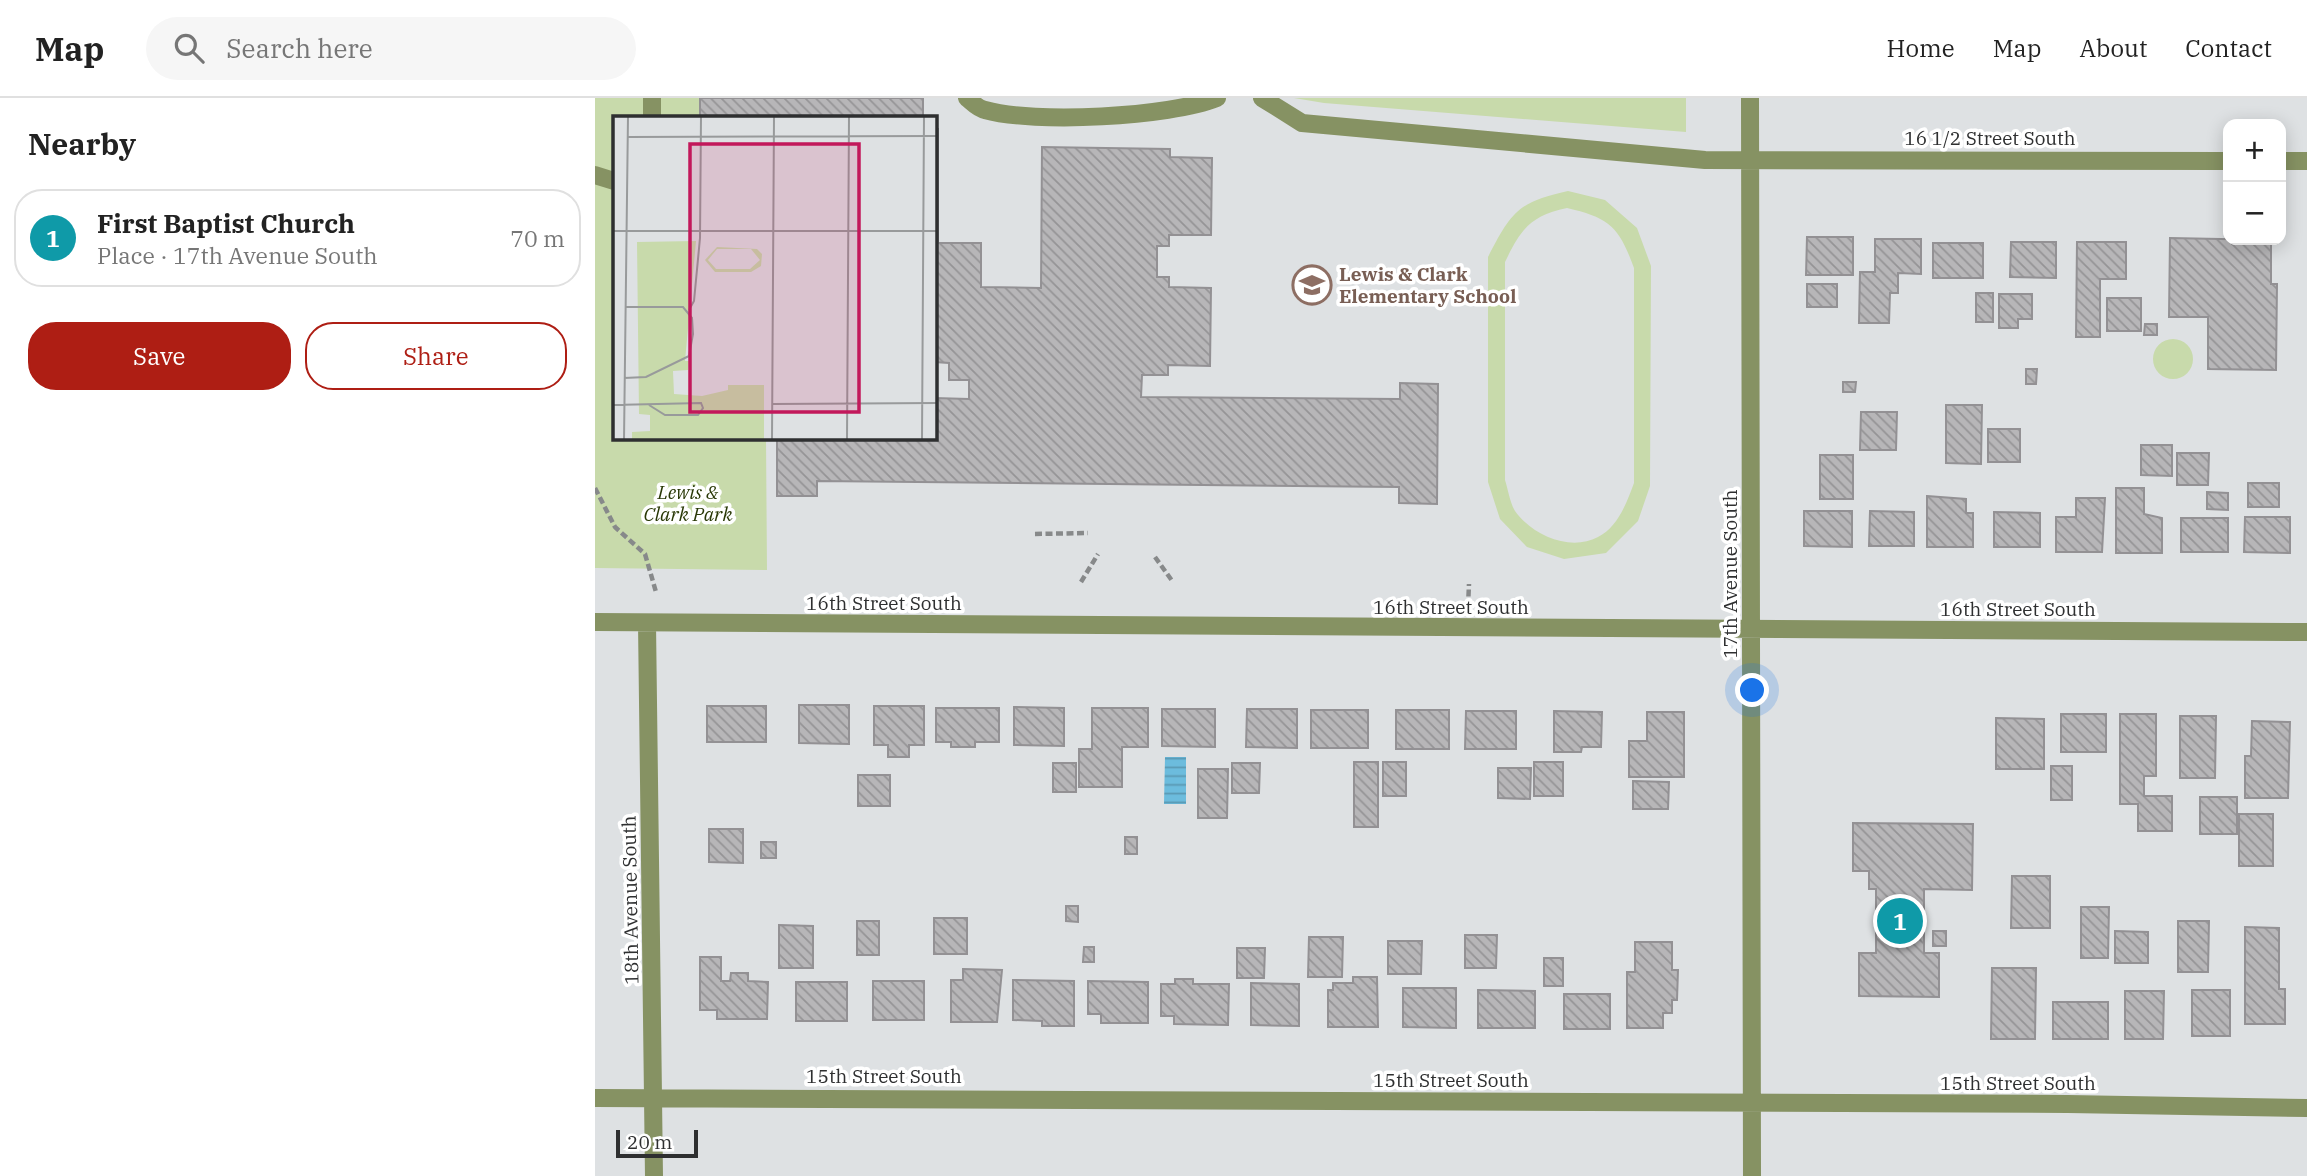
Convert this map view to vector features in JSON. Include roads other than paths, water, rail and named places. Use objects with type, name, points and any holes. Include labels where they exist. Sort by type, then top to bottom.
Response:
[{"type":"street","points":[[652,98],[652,116]]},
{"type":"street","points":[[967,98],[982,110],[1094,117],[1193,108],[1217,98]]},
{"type":"street","name":"16 1/2 Street South","points":[[1262,98],[1302,123],[1705,160],[1751,157],[2223,161]]},
{"type":"street","name":"17th Avenue South","points":[[1750,98],[1752,1176]]},
{"type":"street","points":[[2286,161],[2307,161]]},
{"type":"street","points":[[595,175],[613,180]]},
{"type":"street","name":"16th Street South","points":[[595,622],[2307,632]]},
{"type":"street","name":"18th Avenue South","points":[[647,623],[654,1176]]},
{"type":"street","name":"15th Street South","points":[[595,1098],[655,1100],[777,1096],[2307,1108]]},
{"type":"water","points":[[1165,757],[1186,757],[1186,804],[1164,804]]},
{"type":"place","name":"Lewis & Clark Elementary School","points":[[1312,285]]},
{"type":"place","name":"First Baptist Church","points":[[1900,921]]},
{"type":"park label","name":"Lewis & Clark Park","points":[[688,503]]}]
